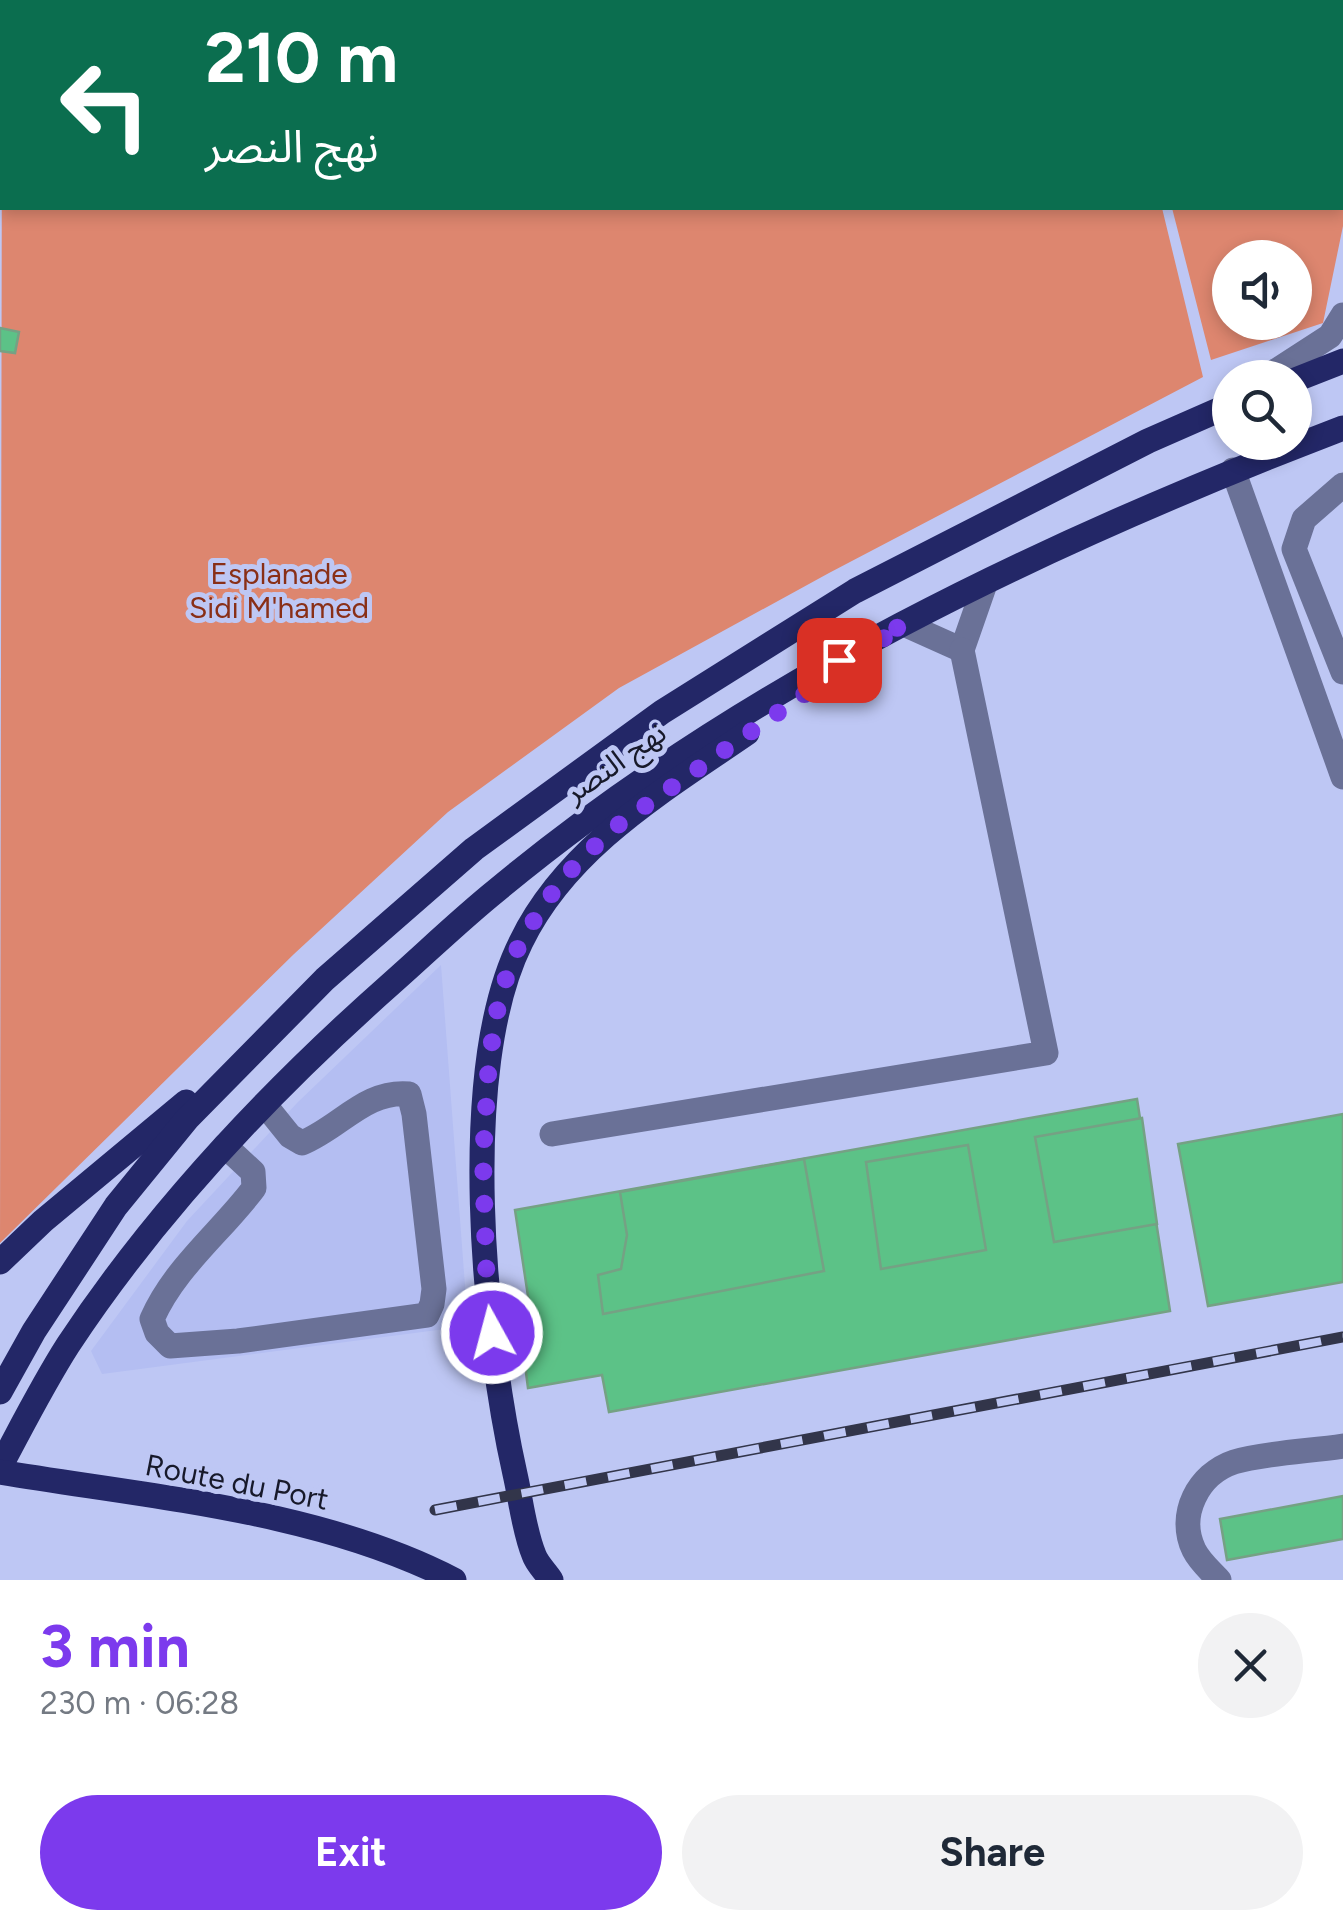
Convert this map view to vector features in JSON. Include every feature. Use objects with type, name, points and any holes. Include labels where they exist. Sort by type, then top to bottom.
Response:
[{"type":"main road","points":[[1312,373],[1343,360]]},
{"type":"main road","name":"نهج النصر","points":[[0,1392],[34,1331],[147,1166],[263,1039],[325,978],[474,850],[662,712],[854,591],[1212,411]]},
{"type":"main road","name":"نهج النصر","points":[[0,1470],[68,1346],[147,1240],[225,1146],[345,1025],[484,902],[578,828],[774,697],[904,624],[1232,470],[1343,428]]},
{"type":"main road","points":[[551,1580],[534,1557],[508,1444],[487,1296],[483,1158],[489,1060],[500,994],[521,940],[561,880],[611,830],[904,624]]},
{"type":"main road","points":[[0,1262],[42,1221],[263,1039]]},
{"type":"main road","name":"Route du Port","points":[[0,1470],[306,1524],[413,1559],[454,1580]]},
{"type":"street","points":[[1292,360],[1330,336],[1343,315]]},
{"type":"street","points":[[1232,470],[1343,777]]},
{"type":"street","points":[[1343,485],[1304,518],[1294,548],[1343,672]]},
{"type":"street","points":[[552,1134],[1046,1053],[962,650],[985,584]]},
{"type":"street","points":[[904,624],[962,650]]},
{"type":"street","points":[[225,1146],[252,1172],[254,1188],[161,1300],[152,1318],[158,1333],[170,1346],[238,1341],[427,1315],[434,1290],[409,1094],[390,1092],[353,1108],[322,1134],[302,1142],[290,1136],[265,1104]]},
{"type":"street","points":[[1219,1580],[1202,1563],[1188,1530],[1189,1508],[1196,1492],[1212,1474],[1234,1462],[1343,1446]]},
{"type":"shaded area","points":[[441,965],[468,1326],[102,1374],[91,1351],[187,1221],[298,1102]]},
{"type":"green space","name":"Esplanade Sidi M'hamed","points":[[2,210],[1162,210],[1203,377],[619,688],[448,812],[294,954],[0,1243]]},
{"type":"green space","points":[[1173,210],[1343,210],[1323,323],[1312,327],[1312,240],[1212,240],[1212,340],[1272,340],[1211,360]]},
{"type":"building","points":[[0,328],[19,332],[15,353],[0,351]]},
{"type":"building","points":[[1137,1099],[1170,1311],[609,1412],[602,1375],[528,1388],[519,1318],[531,1316],[515,1210]]},
{"type":"building","points":[[1343,1114],[1343,1282],[1208,1306],[1178,1144]]},
{"type":"building","points":[[1142,1118],[1157,1224],[1054,1242],[1035,1137]]},
{"type":"building","points":[[968,1145],[986,1250],[881,1269],[866,1162]]},
{"type":"building","points":[[804,1159],[824,1271],[603,1314],[598,1275],[621,1269],[627,1235],[620,1192]]},
{"type":"building","points":[[1343,1496],[1343,1539],[1227,1560],[1220,1519]]},
{"type":"railway","points":[[435,1510],[1343,1337]]},
{"type":"route","points":[[492,1333],[487,1296],[483,1158],[489,1060],[500,994],[521,940],[561,880],[611,830],[904,624],[839,660]]}]
